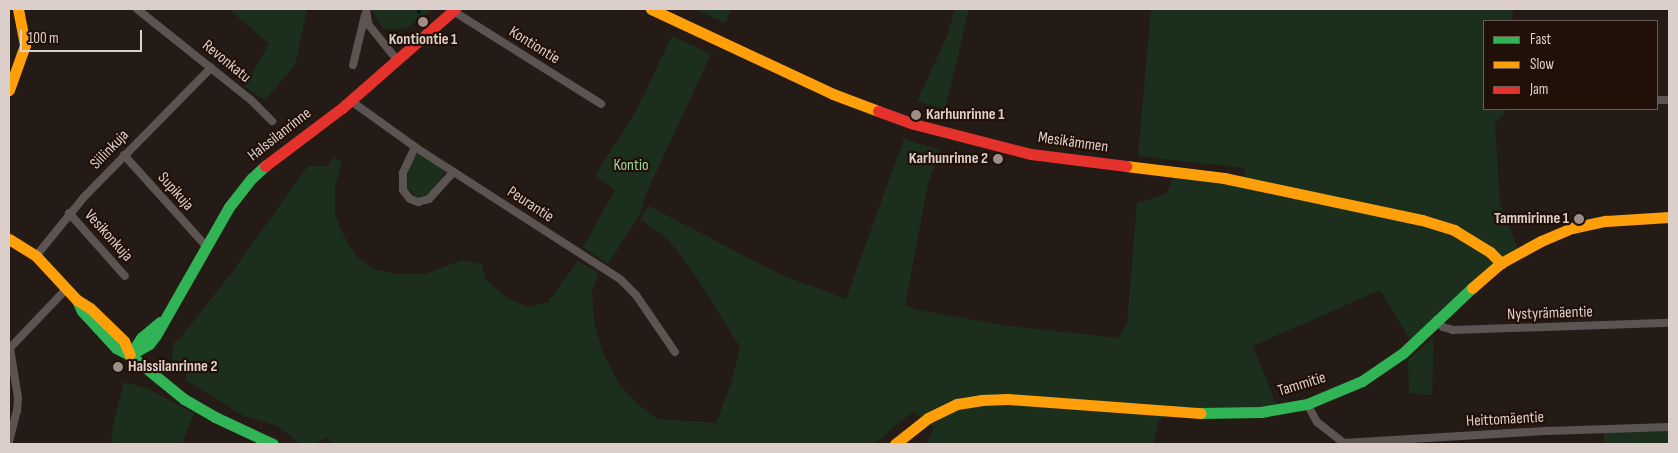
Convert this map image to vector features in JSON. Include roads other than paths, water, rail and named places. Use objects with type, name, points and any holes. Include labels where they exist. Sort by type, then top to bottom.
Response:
[{"type":"street","points":[[9,90],[24,46],[18,9]]},
{"type":"street","name":"Revonkatu","points":[[137,9],[251,100],[272,121]]},
{"type":"street","name":"Mesikämmen","points":[[651,9],[833,94],[914,124],[1031,154],[1224,178],[1422,220],[1454,230],[1466,236],[1494,255],[1501,263]]},
{"type":"street","name":"Halssilanrinne","points":[[130,355],[141,338],[164,320],[229,207],[261,169],[351,101],[454,10]]},
{"type":"street","name":"Kontiontie","points":[[454,10],[601,104]]},
{"type":"street","points":[[366,11],[368,24],[397,60]]},
{"type":"street","points":[[353,65],[366,11]]},
{"type":"street","name":"Siilinkuja","points":[[36,256],[69,213],[210,68]]},
{"type":"street","name":"Peurantie","points":[[351,101],[415,147],[620,280],[636,295],[675,352]]},
{"type":"street","points":[[415,147],[403,173],[404,190],[410,199],[418,202],[429,199],[453,172]]},
{"type":"street","name":"Supikuja","points":[[124,155],[206,246]]},
{"type":"street","name":"Vesikonkuja","points":[[69,213],[126,276]]},
{"type":"street","name":"Tammitie","points":[[898,442],[917,425],[945,409],[957,404],[981,400],[1026,400],[1215,414],[1268,412],[1307,404],[1362,380],[1403,353],[1436,320],[1501,263],[1542,241],[1572,228],[1606,221],[1669,217]]},
{"type":"street","points":[[9,239],[36,256],[78,300],[90,308],[124,341],[130,355],[199,408],[273,444]]},
{"type":"street","points":[[9,442],[17,411],[18,398],[9,349],[67,288]]},
{"type":"street","name":"Nystyrämäentie","points":[[1436,320],[1443,327],[1454,330],[1669,324]]},
{"type":"street","points":[[1307,404],[1317,422],[1344,443]]},
{"type":"street","name":"Heittomäentie","points":[[1344,443],[1548,431],[1669,427]]},
{"type":"place","name":"Kontiontie 1","points":[[423,22]]},
{"type":"place","name":"Karhunrinne 1","points":[[916,115]]},
{"type":"place","name":"Karhunrinne 2","points":[[998,159]]},
{"type":"place","name":"Tammirinne 1","points":[[1579,219]]},
{"type":"place","name":"Halssilanrinne 2","points":[[118,367]]},
{"type":"park label","name":"Kontio","points":[[631,166]]}]
